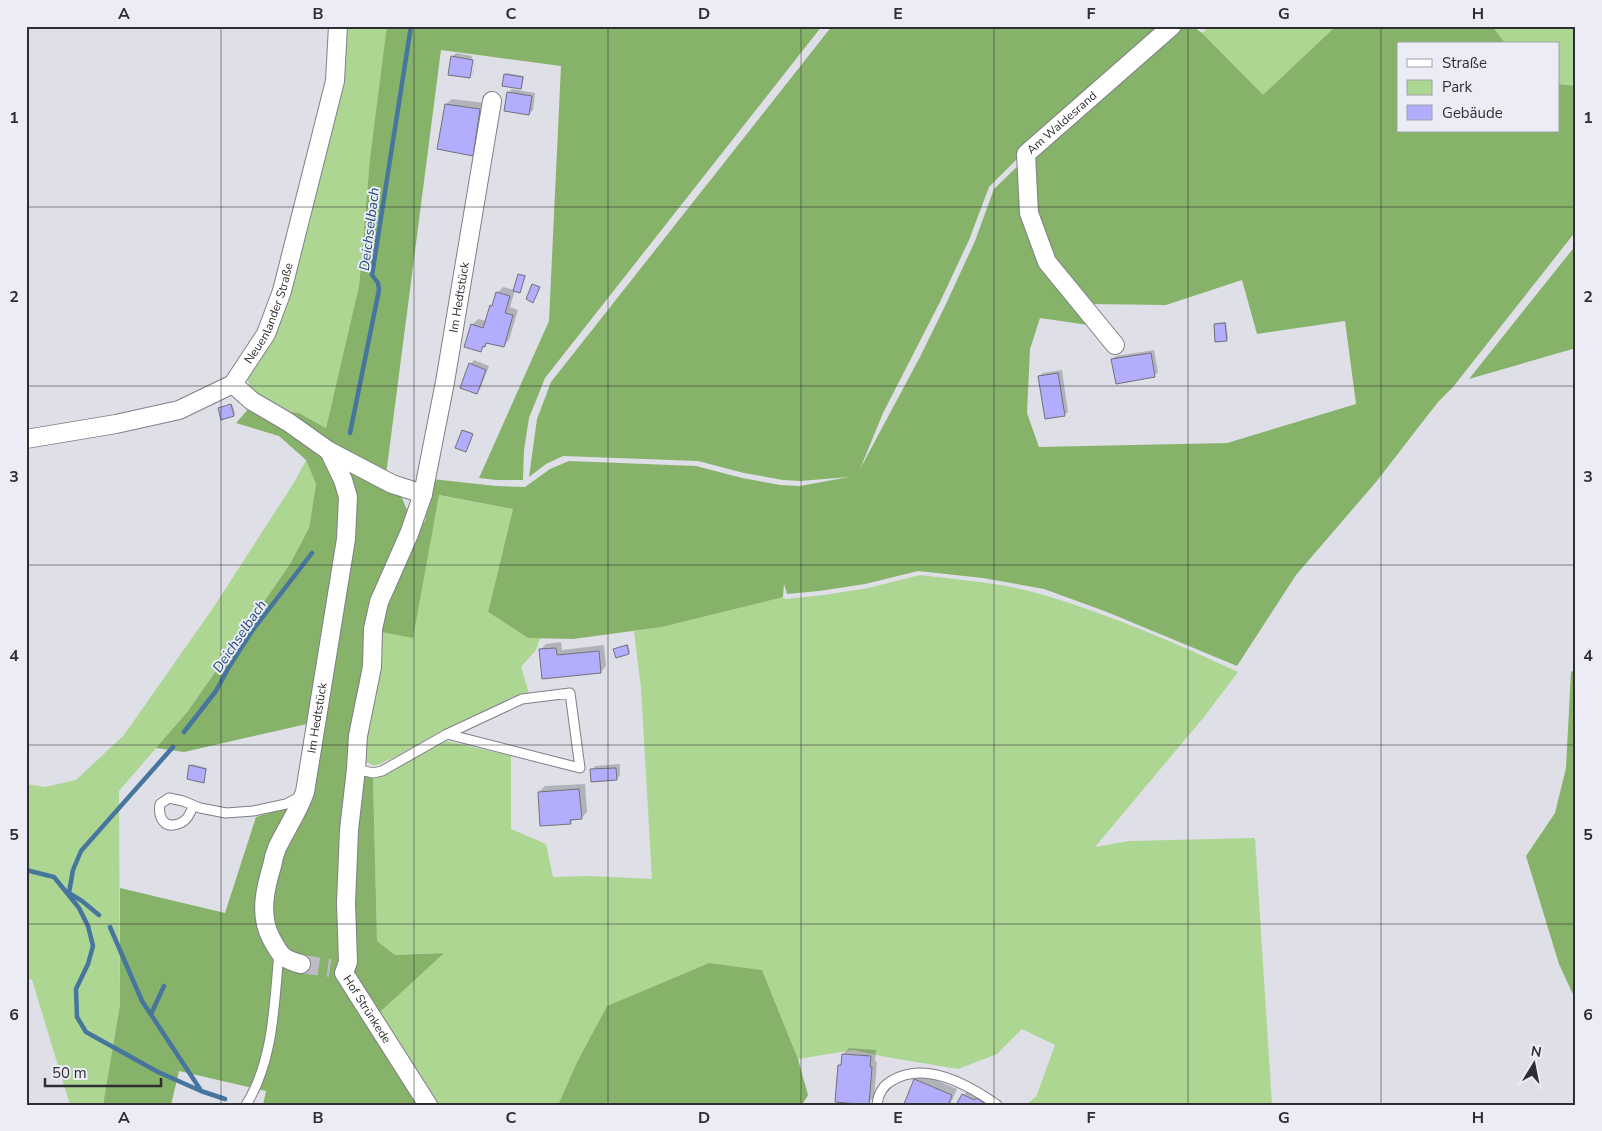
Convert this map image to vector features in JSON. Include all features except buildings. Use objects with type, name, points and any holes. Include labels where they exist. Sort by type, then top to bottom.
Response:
[{"type":"street","name":"Neuenlander Straße","points":[[233,384],[266,334],[282,291],[335,81],[338,26]]},
{"type":"street","name":"Am Waldesrand","points":[[1115,345],[1047,262],[1029,213],[1026,154],[1172,26]]},
{"type":"street","name":"Im Hedtstück","points":[[346,903],[349,830],[358,736],[372,667],[373,628],[379,602],[409,534],[423,494],[445,382],[492,101]]},
{"type":"street","points":[[26,439],[116,424],[179,410],[233,384]]},
{"type":"street","name":"Im Hedtstück","points":[[233,384],[252,400],[288,422],[329,451],[392,484],[423,494]]},
{"type":"street","name":"Im Hedtstück","points":[[279,953],[268,933],[264,916],[265,891],[276,849],[299,809],[305,792],[346,539],[348,497],[343,480],[329,451]]},
{"type":"street","name":"Hof Strünkede","points":[[346,903],[348,962],[337,970],[428,1105]]},
{"type":"street","points":[[279,953],[287,960],[301,964]]},
{"type":"lane","points":[[356,769],[373,773],[382,771],[448,734],[522,700],[570,693],[580,768],[448,734]]},
{"type":"lane","points":[[193,805],[226,813],[253,811],[286,804],[305,792]]},
{"type":"lane","points":[[246,1105],[255,1090],[270,1038],[279,953]]},
{"type":"lane","points":[[877,1105],[878,1096],[887,1083],[901,1075],[922,1072],[950,1079],[979,1092],[997,1105]]},
{"type":"green space","points":[[343,26],[388,26],[370,158],[359,286],[326,428],[299,413],[276,410],[251,392],[248,380],[251,369],[264,350]]},
{"type":"green space","points":[[387,26],[822,26],[545,378],[529,418],[524,450],[523,480],[479,478],[549,321],[561,66],[441,50],[386,475],[276,410],[299,413],[326,428],[359,286],[370,158]]},
{"type":"green space","points":[[832,26],[1166,26],[1024,152],[989,187],[969,240],[940,302],[883,413],[860,469],[946,304],[975,241],[994,189],[1022,162],[1023,214],[1038,255],[1044,266],[1095,326],[1040,318],[1030,349],[1027,413],[1039,447],[1227,443],[1356,404],[1345,321],[1257,334],[1242,280],[1166,305],[1090,304],[1052,261],[1033,212],[1030,156],[1178,26],[1192,26],[1202,33],[1263,95],[1336,26],[1492,26],[1504,42],[1397,42],[1397,132],[1560,132],[1560,84],[1576,86],[1576,231],[1376,482],[1296,575],[1237,666],[1107,612],[1044,589],[983,578],[918,571],[865,584],[819,591],[787,594],[784,584],[783,597],[662,627],[573,639],[528,638],[488,612],[513,509],[439,495],[413,638],[376,631],[382,606],[414,531],[425,521],[432,479],[525,487],[550,469],[569,461],[696,466],[742,478],[780,485],[800,486],[849,477],[800,481],[783,480],[744,473],[698,461],[563,456],[546,464],[529,477],[537,419],[551,382]]},
{"type":"green space","points":[[1210,26],[1336,26],[1263,96],[1202,33]]},
{"type":"green space","points":[[1492,26],[1576,26],[1576,86],[1560,84],[1560,42],[1504,42]]},
{"type":"green space","points":[[1576,245],[1576,348],[1469,379]]},
{"type":"green space","points":[[252,405],[358,468],[402,498],[407,510],[407,530],[374,604],[363,774],[373,777],[377,941],[395,955],[444,953],[380,1012],[370,1018],[423,1105],[263,1105],[266,1091],[179,1071],[171,1105],[103,1105],[120,1005],[120,888],[225,913],[256,817],[295,805],[307,724],[184,752],[156,748],[188,711],[290,564],[309,528],[316,484],[306,460],[279,436],[236,423]]},
{"type":"green space","points":[[306,460],[316,484],[309,528],[290,564],[188,711],[119,791],[120,1005],[103,1105],[70,1105],[32,980],[26,978],[26,784],[45,787],[76,780],[124,735],[213,608],[295,481]]},
{"type":"green space","points":[[438,495],[513,509],[488,612],[528,638],[540,638],[536,650],[521,667],[529,693],[443,730],[375,766],[366,762],[364,750],[376,631],[413,637]]},
{"type":"green space","points":[[920,575],[998,585],[1044,595],[1094,611],[1143,630],[1238,672],[1204,717],[1095,847],[1129,841],[1255,838],[1272,1105],[1025,1105],[1036,1097],[1055,1045],[1022,1029],[997,1054],[958,1069],[853,1050],[798,1059],[762,970],[709,963],[607,1006],[577,1062],[558,1105],[434,1105],[380,1012],[443,953],[395,955],[377,941],[373,777],[397,768],[435,744],[447,741],[511,756],[511,829],[546,844],[553,877],[590,876],[652,879],[641,689],[634,631],[662,627],[781,597],[786,599],[824,595],[868,588]]},
{"type":"green space","points":[[1576,669],[1576,1001],[1559,964],[1526,856],[1555,813],[1566,768],[1571,672]]},
{"type":"green space","points":[[709,963],[762,970],[798,1059],[808,1095],[802,1105],[558,1105],[577,1062],[607,1006]]},
{"type":"waterway","name":"Deichselbach","points":[[350,433],[379,290],[378,283],[372,275],[411,26]]},
{"type":"waterway","name":"Deichselbach","points":[[184,732],[216,691],[252,631],[312,553]]},
{"type":"waterway","name":"Deichselbach","points":[[99,915],[69,893],[73,870],[81,851],[173,747]]},
{"type":"waterway","points":[[26,870],[54,877],[79,908],[88,926],[93,946],[88,964],[76,989],[77,1017],[86,1032],[158,1072],[201,1091],[225,1099]]},
{"type":"waterway","points":[[110,927],[142,1001],[200,1089]]},
{"type":"waterway","points":[[151,1014],[164,986]]},
{"type":"tunnel","points":[[301,964],[330,968]]}]
